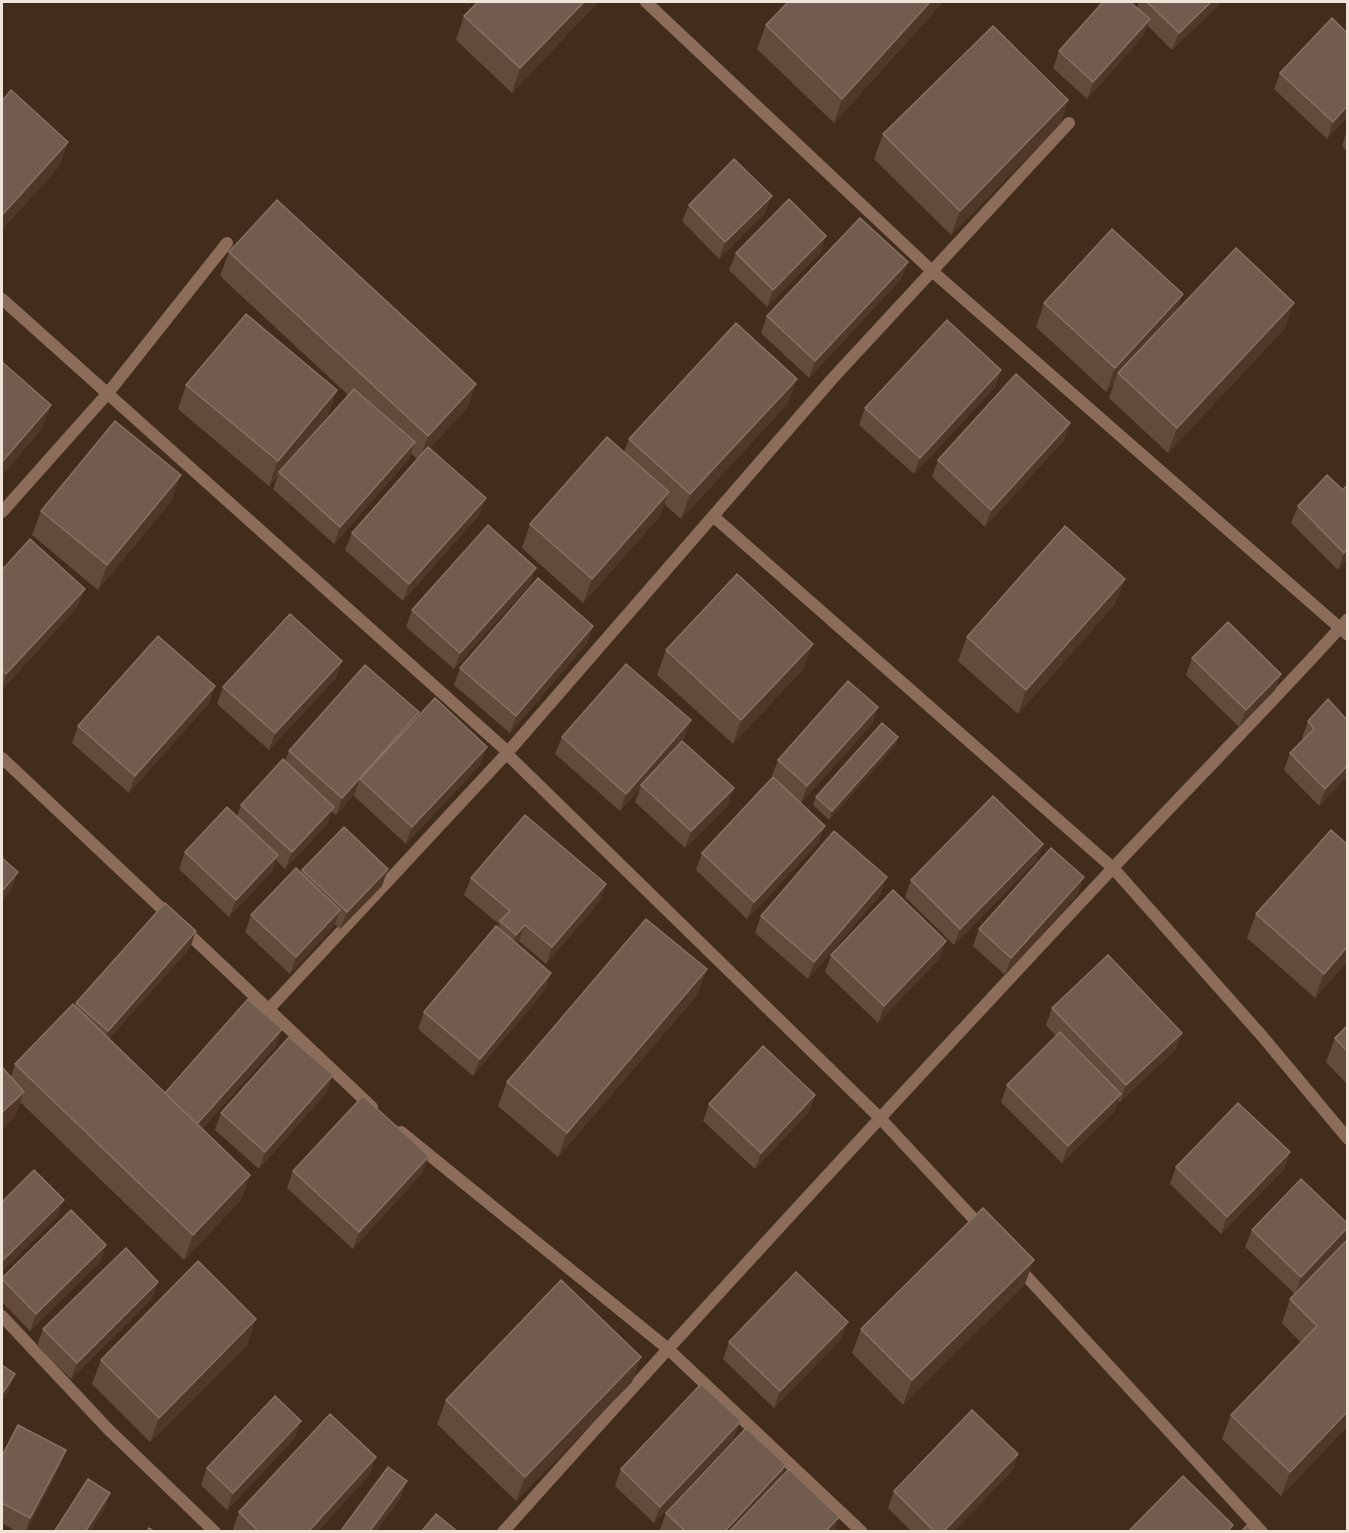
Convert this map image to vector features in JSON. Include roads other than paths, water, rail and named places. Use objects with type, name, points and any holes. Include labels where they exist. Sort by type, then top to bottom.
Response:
[{"type":"street","points":[[503,1532],[667,1348],[880,1118],[1113,868],[1345,628],[932,271],[646,2]]},
{"type":"street","points":[[268,1010],[508,752],[833,378],[1069,123]]},
{"type":"street","points":[[2,512],[108,393],[227,243]]},
{"type":"street","points":[[2,299],[508,752],[509,756],[880,1118],[994,1241]]},
{"type":"street","points":[[713,516],[1113,868],[1262,1036],[1347,1139]]},
{"type":"street","points":[[2,758],[388,1121],[667,1348],[862,1532]]},
{"type":"street","points":[[1010,1259],[1262,1532]]},
{"type":"street","points":[[2,1316],[108,1429],[216,1532]]}]
